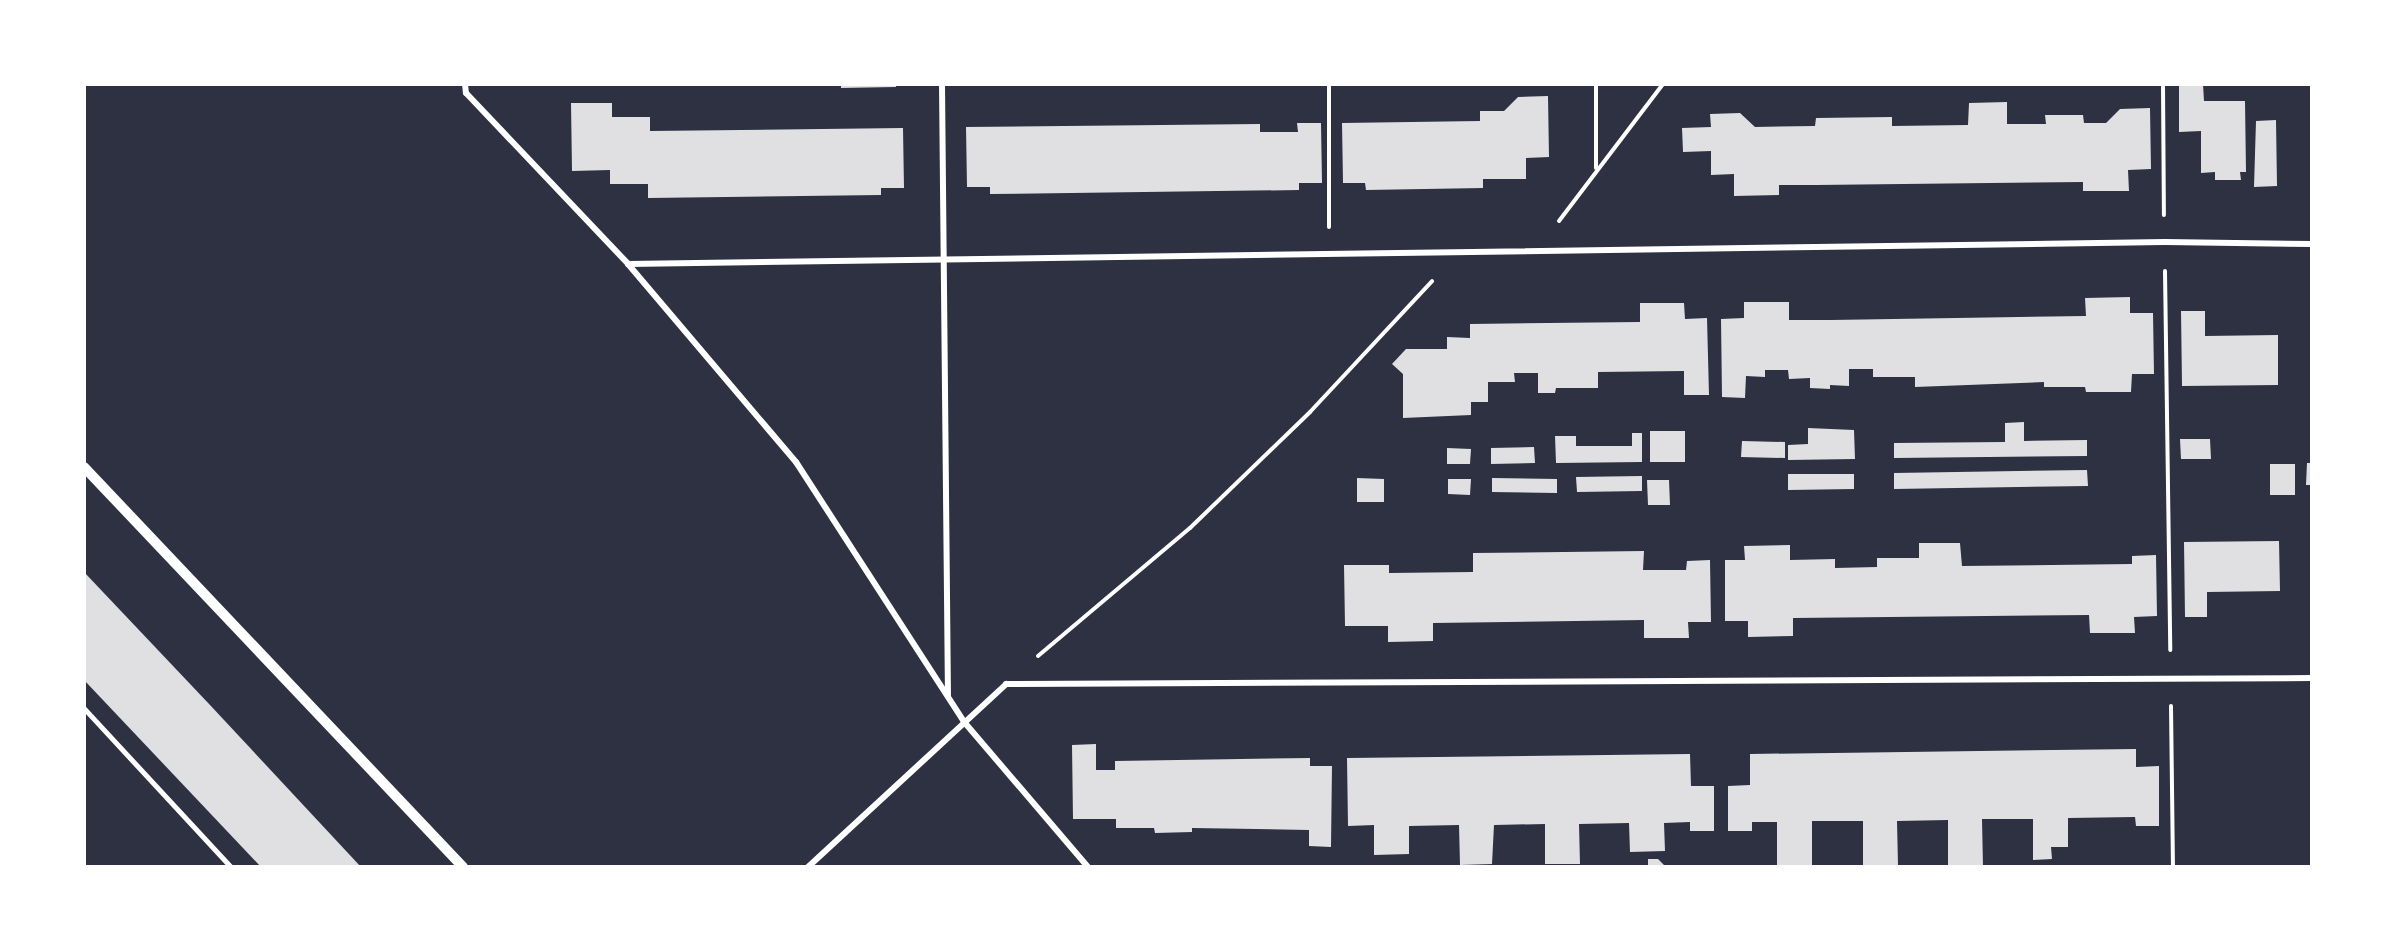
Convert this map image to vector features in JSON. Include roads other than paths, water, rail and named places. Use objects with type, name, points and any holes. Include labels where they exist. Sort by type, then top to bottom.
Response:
[{"type":"street","points":[[465,84],[466,93],[628,264],[796,462],[965,723],[1088,867]]},
{"type":"street","points":[[942,84],[948,697]]},
{"type":"street","points":[[628,264],[2165,242],[2312,244]]},
{"type":"street","points":[[84,467],[463,867]]},
{"type":"street","points":[[807,867],[1006,684],[2312,678]]},
{"type":"lane","points":[[84,708],[231,867]]}]
